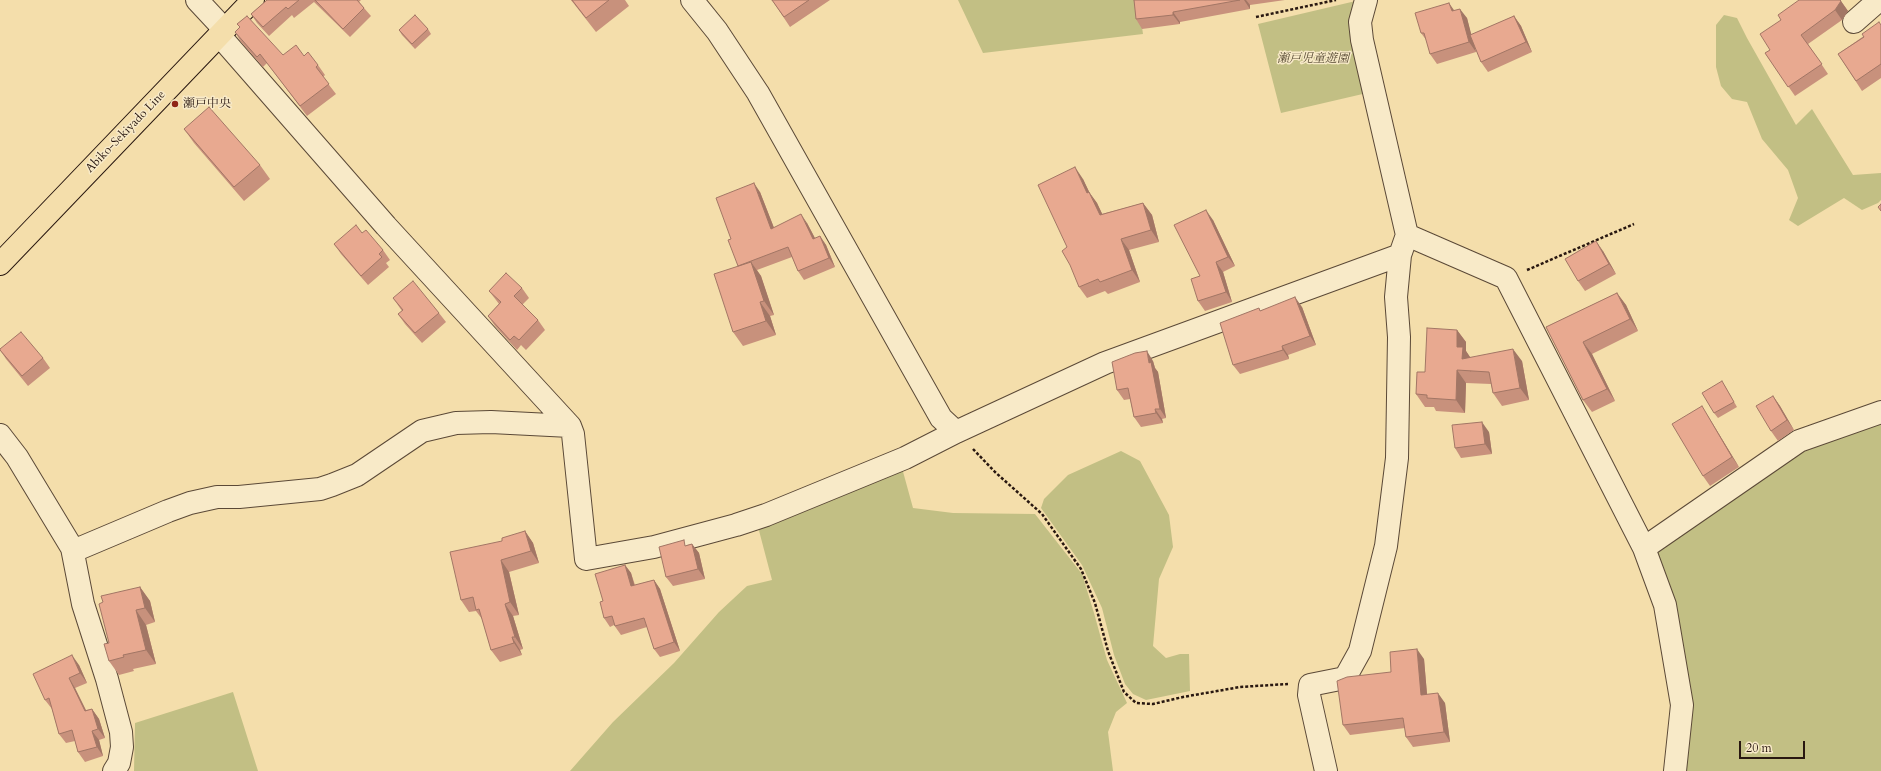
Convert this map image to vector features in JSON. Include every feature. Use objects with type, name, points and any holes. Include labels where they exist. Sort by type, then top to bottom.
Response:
[{"type":"main road","name":"Abiko-Sekiyado Line","points":[[0,264],[252,0]]},
{"type":"street","points":[[197,0],[221,32],[381,220],[570,426],[573,434],[586,560],[654,548],[736,525],[905,458],[956,432],[1105,363],[1404,245],[1506,278],[1644,548],[1665,606],[1682,705],[1675,771]]},
{"type":"street","points":[[692,0],[717,31],[758,93],[942,418],[956,432]]},
{"type":"street","points":[[1326,771],[1309,695],[1310,685],[1345,678],[1360,651],[1386,546],[1397,458],[1399,337],[1396,297],[1404,245],[1362,40],[1360,22],[1366,0]]},
{"type":"street","points":[[1854,22],[1879,0]]},
{"type":"street","points":[[1644,548],[1799,442],[1881,412]]},
{"type":"street","points":[[72,548],[78,549],[190,503],[217,497],[239,497],[320,489],[332,485],[357,475],[422,431],[456,423],[491,422],[570,426]]},
{"type":"street","points":[[0,435],[17,457],[72,548],[83,604],[107,679],[121,732],[121,752],[119,763],[114,771]]},
{"type":"path","points":[[1256,17],[1336,0]]},
{"type":"path","points":[[1506,278],[1535,268],[1634,224]]},
{"type":"path","points":[[956,432],[995,472],[1042,514],[1081,570],[1095,603],[1108,651],[1124,692],[1136,703],[1153,704],[1240,687],[1290,684],[1310,685]]},
{"type":"green space","points":[[958,0],[1138,0],[1143,34],[983,53]]},
{"type":"green space","name":"瀬戸児童遊園","points":[[1360,0],[1367,93],[1281,113],[1258,24]]},
{"type":"green space","points":[[1724,15],[1737,18],[1796,125],[1812,109],[1853,175],[1881,173],[1881,200],[1878,203],[1862,210],[1844,198],[1798,226],[1789,220],[1798,198],[1788,170],[1762,139],[1747,102],[1732,99],[1721,86],[1716,67],[1716,25]]},
{"type":"green space","points":[[1881,416],[1881,771],[1687,771],[1680,761],[1649,550],[1810,442]]},
{"type":"green space","points":[[1121,451],[1140,461],[1169,515],[1173,547],[1159,579],[1153,646],[1166,658],[1180,654],[1189,654],[1190,691],[1146,700],[1133,694],[1125,684],[1114,655],[1102,608],[1082,565],[1041,508],[1044,499],[1068,475]]},
{"type":"green space","points":[[902,468],[913,508],[953,513],[1035,514],[1082,574],[1107,660],[1127,703],[1116,712],[1108,732],[1113,771],[570,771],[613,722],[674,663],[719,612],[747,586],[772,580],[757,523]]},
{"type":"green space","points":[[233,692],[258,771],[134,771],[135,723]]},
{"type":"building","points":[[267,0],[299,0],[288,9],[286,7],[263,27],[251,14]]},
{"type":"building","points":[[315,0],[357,0],[364,8],[343,29]]},
{"type":"building","points":[[572,0],[609,0],[586,18]]},
{"type":"building","points":[[772,0],[809,0],[784,17]]},
{"type":"building","points":[[1134,0],[1240,0],[1173,12],[1173,15],[1136,19]]},
{"type":"building","points":[[1799,0],[1841,1],[1835,10],[1801,35],[1822,64],[1788,87],[1765,53],[1770,50],[1760,34],[1781,20],[1778,15]]},
{"type":"building","points":[[1449,3],[1452,11],[1460,9],[1469,42],[1430,54],[1424,33],[1421,33],[1415,13]]},
{"type":"building","points":[[415,15],[428,29],[412,44],[399,30]]},
{"type":"building","points":[[247,16],[283,55],[296,45],[304,56],[308,52],[318,65],[316,67],[329,84],[300,106],[260,54],[257,57],[235,32],[240,27],[237,24]]},
{"type":"building","points":[[1514,16],[1526,42],[1481,62],[1470,35]]},
{"type":"building","points":[[1879,22],[1881,25],[1881,64],[1856,81],[1838,54],[1864,37],[1862,34]]},
{"type":"building","points":[[209,107],[260,165],[234,187],[184,129]]},
{"type":"building","points":[[1075,167],[1087,193],[1089,192],[1100,215],[1143,203],[1151,230],[1121,239],[1132,270],[1100,282],[1098,279],[1079,287],[1070,265],[1062,251],[1067,247],[1038,185]]},
{"type":"building","points":[[754,183],[771,229],[801,214],[813,239],[820,236],[829,258],[798,271],[788,247],[738,266],[728,240],[731,239],[716,198]]},
{"type":"building","points":[[1881,204],[1881,211],[1878,207]]},
{"type":"building","points":[[1206,210],[1228,257],[1216,262],[1226,292],[1198,301],[1191,279],[1200,276],[1174,225]]},
{"type":"building","points":[[356,225],[362,233],[366,230],[383,250],[379,254],[382,257],[361,276],[334,244]]},
{"type":"building","points":[[1596,241],[1609,264],[1578,281],[1565,259]]},
{"type":"building","points":[[751,262],[764,301],[760,302],[766,321],[733,332],[714,274]]},
{"type":"building","points":[[506,273],[522,288],[514,296],[538,320],[519,340],[514,336],[510,340],[488,316],[501,302],[489,291]]},
{"type":"building","points":[[413,281],[439,313],[415,333],[398,314],[403,310],[393,298]]},
{"type":"building","points":[[1617,293],[1630,319],[1583,342],[1607,389],[1583,400],[1546,327]]},
{"type":"building","points":[[1295,297],[1310,336],[1282,346],[1283,350],[1233,365],[1220,323],[1259,308],[1260,311]]},
{"type":"building","points":[[1427,328],[1457,330],[1457,347],[1463,347],[1462,359],[1513,349],[1520,388],[1493,393],[1489,372],[1457,370],[1456,400],[1427,398],[1427,395],[1416,394],[1417,372],[1425,372]]},
{"type":"building","points":[[21,332],[43,358],[22,376],[0,350]]},
{"type":"building","points":[[1147,351],[1149,363],[1151,362],[1160,409],[1155,409],[1156,413],[1134,417],[1128,388],[1117,390],[1112,362],[1135,353]]},
{"type":"building","points":[[1722,381],[1734,402],[1714,413],[1702,393]]},
{"type":"building","points":[[1773,396],[1787,420],[1771,431],[1756,406]]},
{"type":"building","points":[[1702,406],[1732,457],[1703,476],[1672,424]]},
{"type":"building","points":[[1482,422],[1485,444],[1455,448],[1452,425]]},
{"type":"building","points":[[525,531],[531,551],[501,560],[510,602],[505,604],[515,637],[512,637],[514,643],[491,650],[479,609],[476,610],[473,597],[461,600],[450,552],[502,541],[502,538]]},
{"type":"building","points":[[684,540],[685,546],[692,544],[698,569],[666,577],[659,547]]},
{"type":"building","points":[[625,565],[631,586],[654,580],[674,642],[654,649],[644,618],[615,626],[612,616],[604,618],[600,602],[603,601],[595,574]]},
{"type":"building","points":[[140,587],[145,608],[136,610],[146,650],[123,655],[124,657],[109,661],[104,644],[109,643],[99,604],[103,602],[101,596]]},
{"type":"building","points":[[1417,649],[1421,695],[1438,693],[1444,732],[1406,737],[1403,718],[1343,725],[1337,681],[1347,677],[1391,672],[1390,652]]},
{"type":"building","points":[[72,655],[80,673],[69,678],[85,711],[92,709],[98,729],[92,731],[97,747],[78,752],[72,730],[59,734],[49,698],[45,700],[33,674]]},
{"type":"place","name":"瀬戸中央","points":[[175,104]]}]
